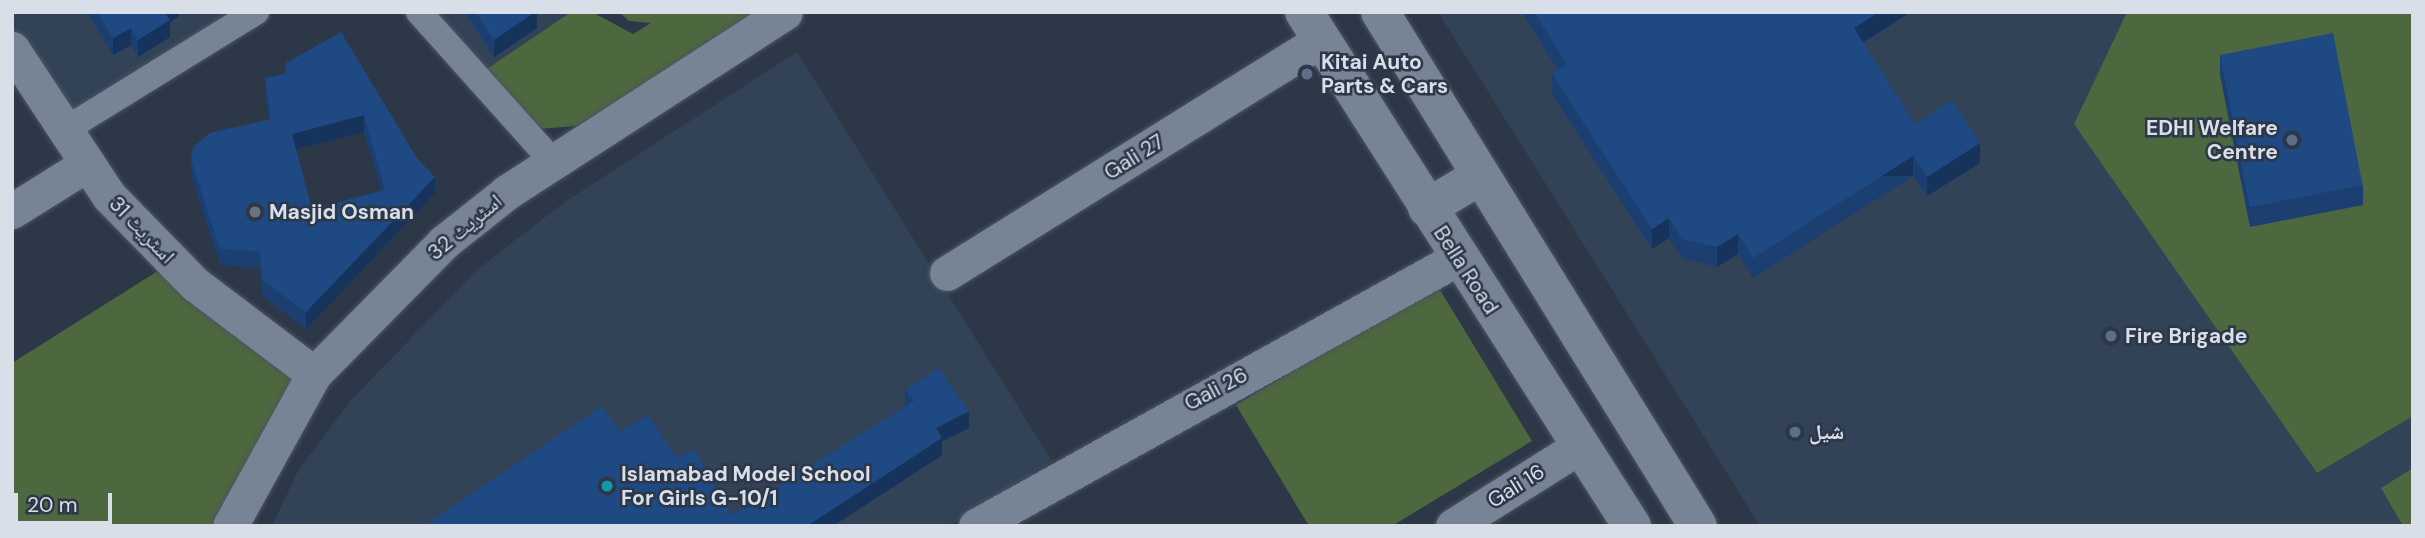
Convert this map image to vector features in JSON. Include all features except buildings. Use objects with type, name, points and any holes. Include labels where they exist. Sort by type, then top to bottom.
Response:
[{"type":"street","points":[[62,131],[257,12]]},
{"type":"street","points":[[419,12],[553,162]]},
{"type":"street","name":"اسٹریٹ 32","points":[[229,526],[314,374],[444,242],[553,162],[785,12]]},
{"type":"street","points":[[1380,12],[1698,526]]},
{"type":"street","name":"Bella Road","points":[[1313,26],[1458,258],[1632,526]]},
{"type":"street","name":"Gali 27","points":[[947,273],[1313,26]]},
{"type":"street","name":"اسٹریٹ 31","points":[[12,49],[84,166],[195,284],[314,374]]},
{"type":"street","points":[[12,211],[84,166]]},
{"type":"street","points":[[1427,208],[1480,176]]},
{"type":"street","name":"Gali 26","points":[[976,526],[1458,258]]},
{"type":"street","name":"Gali 16","points":[[1453,526],[1580,446]]},
{"type":"shaded area","points":[[12,12],[256,12],[63,131],[12,49]]},
{"type":"shaded area","points":[[419,12],[582,12],[475,77]]},
{"type":"shaded area","points":[[1438,12],[2413,12],[2413,526],[1760,526]]},
{"type":"shaded area","points":[[797,52],[1052,461],[948,526],[272,526],[298,471],[351,400],[478,269],[566,201]]},
{"type":"green space","points":[[571,12],[592,12],[633,34],[651,23],[629,21],[619,12],[759,12],[576,126],[538,129],[475,77]]},
{"type":"green space","points":[[2127,12],[2413,12],[2413,416],[2317,473],[2074,124]]},
{"type":"green space","points":[[172,262],[314,374],[230,526],[12,526],[12,363]]},
{"type":"green space","points":[[1437,285],[1532,441],[1392,526],[1309,526],[1236,405]]},
{"type":"green space","points":[[2413,468],[2413,526],[2403,526],[2381,488]]},
{"type":"place","name":"Kitai Auto Parts & Cars","points":[[1307,74]]},
{"type":"place","name":"EDHI Welfare Centre","points":[[2292,140]]},
{"type":"place","name":"Masjid Osman","points":[[255,212]]},
{"type":"place","name":"Fire Brigade","points":[[2111,336]]},
{"type":"place","name":"شیل","points":[[1795,432]]},
{"type":"place","name":"Islamabad Model School For Girls G-10/1","points":[[607,486]]}]
